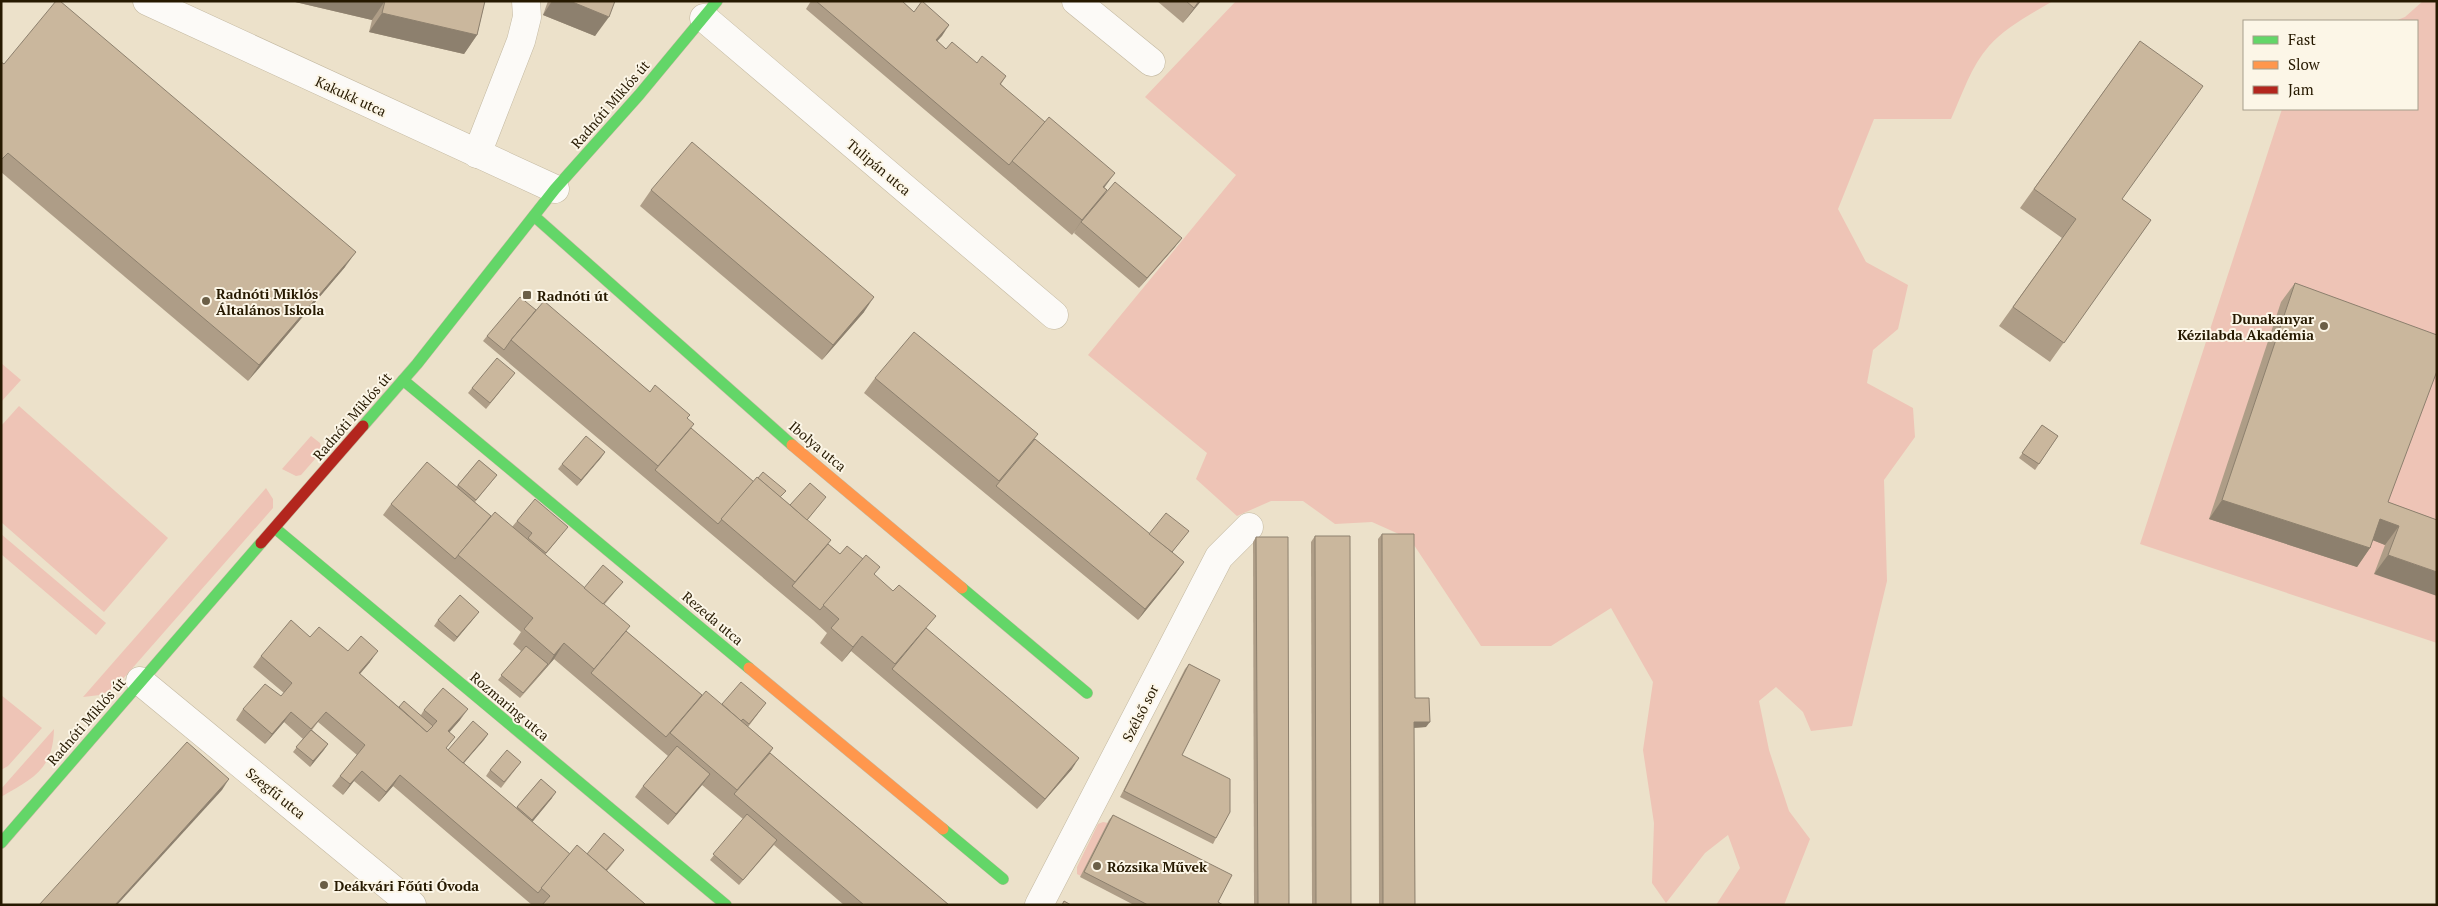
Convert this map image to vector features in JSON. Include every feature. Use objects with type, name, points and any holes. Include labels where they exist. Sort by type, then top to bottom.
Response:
[{"type":"street","name":"Kakukk utca","points":[[147,1],[477,154],[555,188]]},
{"type":"street","points":[[477,154],[521,41],[527,17],[526,1]]},
{"type":"street","points":[[1076,1],[1151,62]]},
{"type":"street","name":"Radnóti Miklós út","points":[[1,843],[140,681],[276,529],[403,380],[555,188],[640,95],[710,10]]},
{"type":"street","name":"Tulipán utca","points":[[710,10],[1054,315]]},
{"type":"street","name":"Ibolya utca","points":[[534,216],[780,434],[1087,693]]},
{"type":"street","name":"Rezeda utca","points":[[403,380],[1003,879]]},
{"type":"street","name":"Szélső sor","points":[[1039,905],[1219,557],[1249,527]]},
{"type":"street","name":"Rozmaring utca","points":[[276,529],[726,905]]},
{"type":"street","name":"Szegfű utca","points":[[140,681],[412,905]]},
{"type":"street","points":[[1,820],[28,812]]},
{"type":"shaded area","points":[[1236,1],[2053,1],[2011,27],[1989,46],[1977,62],[1951,119],[1874,119],[1838,209],[1866,262],[1908,285],[1898,329],[1873,350],[1867,383],[1913,408],[1915,437],[1884,480],[1887,581],[1852,726],[1811,731],[1803,712],[1776,687],[1759,701],[1769,750],[1789,811],[1810,839],[1784,905],[1716,905],[1740,868],[1728,835],[1705,853],[1666,903],[1652,883],[1654,823],[1643,750],[1653,682],[1611,608],[1551,646],[1481,646],[1410,539],[1372,522],[1335,524],[1303,501],[1271,501],[1237,516],[1196,479],[1207,453],[1088,355],[1236,175],[1145,97]]},
{"type":"shaded area","name":"Dunakanyar Kézilabda Akadémia","points":[[2423,1],[2437,1],[2437,643],[2140,544],[2282,110],[2418,110],[2418,20],[2398,20],[2405,17]]},
{"type":"shaded area","points":[[1,363],[21,380],[1,402]]},
{"type":"shaded area","points":[[19,406],[168,538],[104,612],[1,522],[1,426]]},
{"type":"shaded area","points":[[311,436],[320,443],[322,451],[301,475],[296,476],[282,469]]},
{"type":"shaded area","points":[[266,488],[273,499],[273,508],[115,688],[100,695],[83,697]]},
{"type":"shaded area","points":[[1,534],[106,623],[96,635],[1,554]]},
{"type":"shaded area","points":[[1,695],[42,728],[8,766],[1,770]]},
{"type":"shaded area","points":[[54,729],[53,743],[45,764],[32,778],[1,797],[1,789]]},
{"type":"shaded area","points":[[1108,823],[1081,876],[1077,874],[1077,867],[1098,824]]},
{"type":"building","points":[[56,1],[60,1],[356,252],[259,365],[8,153],[1,160],[1,62],[4,64]]},
{"type":"building","points":[[385,1],[485,1],[477,35],[382,13]]},
{"type":"building","points":[[570,1],[615,1],[609,17]]},
{"type":"building","points":[[816,1],[902,1],[914,12],[922,1],[949,25],[936,40],[946,49],[952,42],[977,63],[982,56],[1006,76],[1000,84],[1045,122],[1009,165]]},
{"type":"building","points":[[1186,1],[1199,1],[1194,8]]},
{"type":"building","points":[[2140,41],[2203,86],[2122,199],[2151,220],[2064,343],[2013,307],[2076,219],[2034,189]]},
{"type":"building","points":[[1049,117],[1115,173],[1103,187],[1107,190],[1082,220],[1012,161]]},
{"type":"building","points":[[692,142],[874,297],[833,345],[651,190]]},
{"type":"building","points":[[1115,182],[1182,238],[1147,278],[1081,222]]},
{"type":"building","points":[[2295,283],[2437,335],[2437,371],[2388,502],[2437,520],[2437,572],[2388,555],[2399,526],[2380,519],[2370,548],[2222,500]]},
{"type":"building","points":[[520,297],[536,310],[504,350],[487,336]]},
{"type":"building","points":[[544,301],[650,392],[655,385],[690,415],[687,418],[694,424],[658,466],[511,340]]},
{"type":"building","points":[[914,332],[1038,434],[999,481],[875,378]]},
{"type":"building","points":[[497,358],[515,373],[490,403],[472,388]]},
{"type":"building","points":[[2042,425],[2058,436],[2039,464],[2022,453]]},
{"type":"building","points":[[691,428],[754,482],[718,524],[655,470]]},
{"type":"building","points":[[586,436],[605,452],[581,480],[562,464]]},
{"type":"building","points":[[1035,439],[1184,562],[1145,609],[996,486]]},
{"type":"building","points":[[479,460],[497,475],[476,500],[458,485]]},
{"type":"building","points":[[427,462],[491,516],[455,559],[391,504]]},
{"type":"building","points":[[763,472],[786,491],[780,497],[758,478]]},
{"type":"building","points":[[757,477],[831,540],[795,582],[721,519]]},
{"type":"building","points":[[810,483],[826,497],[807,520],[790,505]]},
{"type":"building","points":[[535,499],[568,527],[546,553],[528,538],[532,533],[517,521]]},
{"type":"building","points":[[495,512],[630,626],[594,669],[564,643],[554,655],[524,629],[533,618],[458,555]]},
{"type":"building","points":[[1166,513],[1189,531],[1172,552],[1149,534]]},
{"type":"building","points":[[1382,534],[1414,534],[1415,698],[1429,698],[1430,722],[1414,722],[1415,905],[1383,905]]},
{"type":"building","points":[[1315,536],[1350,536],[1351,905],[1316,905]]},
{"type":"building","points":[[1256,537],[1288,537],[1289,905],[1258,905]]},
{"type":"building","points":[[828,544],[840,554],[847,546],[863,559],[820,610],[792,586]]},
{"type":"building","points":[[866,555],[880,567],[874,574],[893,591],[899,585],[936,616],[895,664],[862,636],[853,647],[831,628],[839,619],[823,605]]},
{"type":"building","points":[[603,565],[623,582],[603,604],[584,588]]},
{"type":"building","points":[[460,595],[479,612],[457,637],[438,620]]},
{"type":"building","points":[[291,620],[310,637],[319,627],[348,651],[361,636],[378,651],[359,673],[427,732],[437,721],[424,710],[443,688],[468,709],[448,731],[455,737],[446,748],[570,854],[538,893],[400,775],[386,792],[362,771],[350,784],[340,776],[365,745],[326,712],[311,729],[291,712],[272,734],[243,709],[265,684],[281,696],[292,683],[261,656]]},
{"type":"building","points":[[926,628],[1079,758],[1045,799],[892,669]]},
{"type":"building","points":[[626,631],[702,695],[666,737],[591,673]]},
{"type":"building","points":[[526,646],[548,664],[523,693],[501,675]]},
{"type":"building","points":[[1189,664],[1220,680],[1182,755],[1230,779],[1230,812],[1216,838],[1124,791]]},
{"type":"building","points":[[741,682],[766,703],[749,724],[743,719],[741,721],[722,704]]},
{"type":"building","points":[[706,691],[773,748],[737,790],[670,733]]},
{"type":"building","points":[[404,701],[433,726],[427,732],[399,707]]},
{"type":"building","points":[[473,721],[488,734],[463,763],[448,750]]},
{"type":"building","points":[[311,730],[328,744],[313,761],[296,747]]},
{"type":"building","points":[[187,742],[229,779],[115,905],[39,905]]},
{"type":"building","points":[[677,746],[710,774],[676,814],[643,786]]},
{"type":"building","points":[[507,750],[521,762],[504,782],[490,770]]},
{"type":"building","points":[[770,753],[949,905],[864,905],[734,794]]},
{"type":"building","points":[[541,779],[556,792],[532,820],[517,807]]},
{"type":"building","points":[[747,814],[777,840],[743,880],[713,854]]},
{"type":"building","points":[[1113,815],[1232,875],[1218,902],[1223,905],[1148,905],[1084,872]]},
{"type":"building","points":[[604,833],[624,850],[606,870],[587,854]]},
{"type":"building","points":[[577,845],[645,904],[542,905],[550,896],[541,888]]},
{"type":"building","points":[[1064,901],[1071,905],[1062,905]]},
{"type":"traffic: fast","points":[[363,426],[417,364],[555,189],[639,95],[717,1]]},
{"type":"traffic: fast","points":[[534,216],[792,445]]},
{"type":"traffic: fast","points":[[403,380],[749,668]]},
{"type":"traffic: fast","points":[[276,529],[726,905]]},
{"type":"traffic: fast","points":[[1,843],[261,543]]},
{"type":"traffic: fast","points":[[962,588],[1087,693]]},
{"type":"traffic: fast","points":[[943,829],[1003,879]]},
{"type":"traffic: slow","points":[[792,445],[962,588]]},
{"type":"traffic: slow","points":[[749,668],[943,829]]},
{"type":"traffic: jam","points":[[261,543],[363,426]]},
{"type":"place","name":"Radnóti út","points":[[527,295]]},
{"type":"place","name":"Radnóti Miklós Általános Iskola","points":[[206,301]]},
{"type":"place","name":"Dunakanyar Kézilabda Akadémia","points":[[2324,326]]},
{"type":"place","name":"Rózsika Művek","points":[[1097,866]]},
{"type":"place","name":"Deákvári Főúti Óvoda","points":[[324,885]]}]
